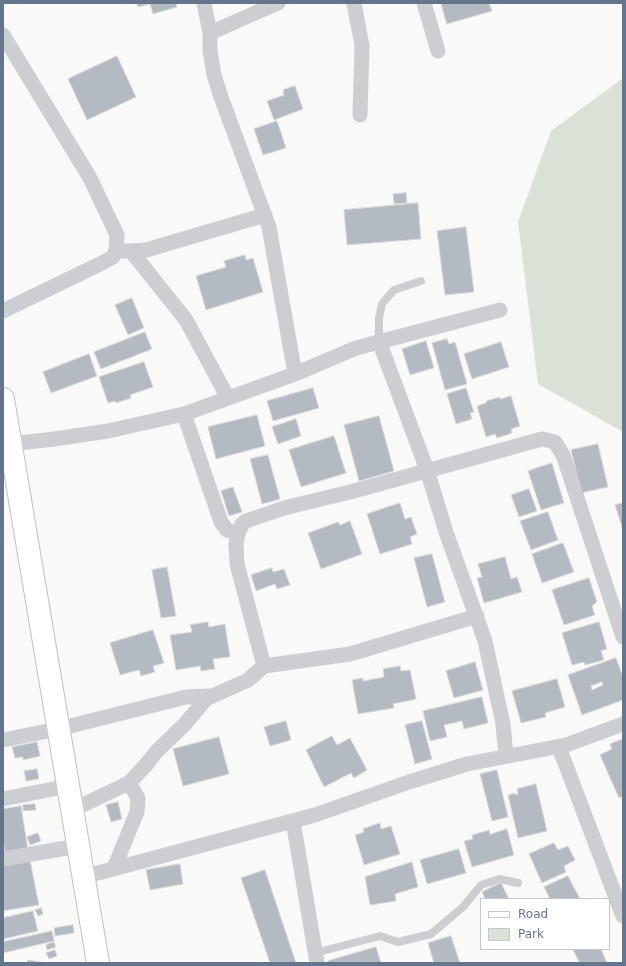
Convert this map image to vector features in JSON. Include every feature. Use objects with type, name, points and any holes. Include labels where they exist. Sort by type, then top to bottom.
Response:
[{"type":"street","points":[[204,3],[210,33],[210,51],[214,75],[265,215],[274,253],[295,374]]},
{"type":"street","points":[[210,33],[278,3]]},
{"type":"street","points":[[354,3],[362,46],[360,115]]},
{"type":"street","points":[[424,3],[438,51]]},
{"type":"street","points":[[3,35],[90,178],[124,251],[186,320],[228,398]]},
{"type":"street","points":[[3,311],[124,251],[146,250],[265,215]]},
{"type":"street","points":[[10,444],[108,431],[184,414],[295,374],[356,348],[500,310]]},
{"type":"street","points":[[379,341],[427,470],[446,532],[486,642],[503,724],[506,756]]},
{"type":"street","points":[[4,410],[98,963]]},
{"type":"street","points":[[184,414],[221,522],[227,530],[238,534]]},
{"type":"street","points":[[264,666],[236,564],[236,544],[242,524],[250,518],[284,508],[354,491],[542,439],[555,442],[563,455],[623,637]]},
{"type":"street","points":[[3,740],[58,729],[186,697],[209,696],[248,680],[264,666],[350,654],[476,616]]},
{"type":"street","points":[[72,810],[128,783],[157,751],[185,724],[209,696]]},
{"type":"street","points":[[83,877],[315,815],[409,782],[467,764],[559,747],[623,724]]},
{"type":"street","points":[[559,747],[623,916]]},
{"type":"street","points":[[114,868],[137,812],[138,798],[128,783]]},
{"type":"street","points":[[3,799],[68,786]]},
{"type":"street","points":[[293,821],[316,958]]},
{"type":"street","points":[[3,859],[78,846]]},
{"type":"lane","points":[[379,341],[379,318],[382,304],[394,290],[421,281]]},
{"type":"lane","points":[[316,958],[380,936],[398,942],[431,934],[463,907],[481,885],[499,879],[518,883]]},
{"type":"green space","points":[[623,78],[623,432],[538,384],[518,222],[551,131]]},
{"type":"building","points":[[137,3],[176,3],[177,7],[153,14],[150,4],[138,7]]},
{"type":"building","points":[[441,3],[489,3],[492,11],[447,24]]},
{"type":"building","points":[[117,56],[136,97],[87,120],[68,79]]},
{"type":"building","points":[[295,86],[303,109],[274,120],[267,101],[284,95],[283,90]]},
{"type":"building","points":[[277,121],[286,148],[263,155],[254,129]]},
{"type":"building","points":[[406,193],[407,203],[394,204],[393,194]]},
{"type":"building","points":[[418,203],[421,239],[347,245],[344,210]]},
{"type":"building","points":[[466,227],[474,292],[445,295],[437,231]]},
{"type":"building","points":[[245,255],[246,260],[253,258],[263,292],[206,310],[196,276],[226,267],[224,261]]},
{"type":"building","points":[[132,298],[144,328],[128,335],[115,305]]},
{"type":"building","points":[[145,332],[152,349],[101,369],[94,352]]},
{"type":"building","points":[[447,339],[449,344],[455,342],[467,384],[445,390],[432,343]]},
{"type":"building","points":[[426,341],[434,368],[410,375],[402,349]]},
{"type":"building","points":[[501,342],[509,367],[472,379],[464,354]]},
{"type":"building","points":[[89,354],[97,376],[51,393],[43,372]]},
{"type":"building","points":[[144,362],[153,387],[130,395],[131,398],[116,403],[115,401],[108,403],[99,377]]},
{"type":"building","points":[[313,388],[319,408],[273,421],[267,401]]},
{"type":"building","points":[[466,388],[474,412],[470,413],[472,419],[456,424],[447,394]]},
{"type":"building","points":[[511,396],[520,426],[511,429],[512,433],[497,438],[495,434],[486,437],[477,406],[486,403],[486,401]]},
{"type":"building","points":[[257,415],[265,446],[216,459],[208,427]]},
{"type":"building","points":[[379,416],[394,471],[359,481],[344,425]]},
{"type":"building","points":[[296,419],[301,436],[278,444],[272,427]]},
{"type":"building","points":[[334,436],[346,473],[301,487],[289,450]]},
{"type":"building","points":[[598,444],[608,487],[581,493],[571,450]]},
{"type":"building","points":[[268,455],[280,499],[262,504],[250,459]]},
{"type":"building","points":[[552,463],[564,503],[541,510],[528,471]]},
{"type":"building","points":[[233,487],[242,512],[229,516],[221,491]]},
{"type":"building","points":[[529,489],[537,511],[519,517],[511,495]]},
{"type":"building","points":[[400,503],[405,519],[411,517],[417,534],[410,537],[412,544],[380,554],[367,514]]},
{"type":"building","points":[[623,503],[623,530],[615,505]]},
{"type":"building","points":[[548,512],[558,540],[531,550],[520,521]]},
{"type":"building","points":[[350,521],[362,554],[321,569],[308,533],[338,522],[340,525]]},
{"type":"building","points":[[563,543],[574,572],[542,583],[532,554]]},
{"type":"building","points":[[432,554],[445,602],[427,607],[414,558]]},
{"type":"building","points":[[505,557],[511,579],[517,577],[522,592],[484,603],[477,578],[482,577],[478,564]]},
{"type":"building","points":[[167,567],[176,616],[161,618],[152,570]]},
{"type":"building","points":[[272,568],[273,572],[284,569],[290,585],[277,589],[275,584],[256,591],[251,575]]},
{"type":"building","points":[[589,578],[597,602],[592,606],[595,615],[564,625],[552,590]]},
{"type":"building","points":[[208,622],[209,627],[225,624],[230,657],[213,659],[215,669],[201,671],[200,666],[176,670],[170,635],[192,632],[190,625]]},
{"type":"building","points":[[599,622],[607,649],[601,651],[604,660],[585,665],[584,662],[572,665],[562,633]]},
{"type":"building","points":[[153,630],[164,663],[153,666],[155,672],[141,676],[139,670],[120,675],[110,643]]},
{"type":"building","points":[[616,658],[623,677],[623,700],[582,715],[568,675]],"holes":[[[602,682],[603,685],[592,690],[591,686]]]},
{"type":"building","points":[[475,662],[483,690],[454,698],[446,671]]},
{"type":"building","points":[[400,666],[401,671],[410,670],[416,699],[393,704],[394,708],[358,714],[352,680],[363,678],[363,681],[384,677],[383,669]]},
{"type":"building","points":[[557,679],[565,707],[545,713],[546,717],[521,723],[512,691]]},
{"type":"building","points":[[482,697],[488,723],[464,729],[462,721],[444,725],[447,737],[430,741],[423,711]]},
{"type":"building","points":[[286,721],[291,740],[270,746],[264,727]]},
{"type":"building","points":[[422,721],[432,759],[415,764],[405,725]]},
{"type":"building","points":[[332,736],[337,745],[350,738],[367,770],[354,778],[351,773],[324,787],[306,750]]},
{"type":"building","points":[[219,737],[229,774],[183,786],[173,749]]},
{"type":"building","points":[[623,739],[623,796],[619,798],[600,755],[612,749],[610,744]]},
{"type":"building","points":[[37,742],[40,756],[23,760],[23,757],[15,758],[12,747]]},
{"type":"building","points":[[37,769],[39,779],[26,781],[24,771]]},
{"type":"building","points":[[497,770],[508,817],[492,821],[480,774]]},
{"type":"building","points":[[536,784],[547,831],[518,838],[508,795],[515,793],[516,795],[518,794],[517,789]]},
{"type":"building","points":[[118,802],[122,819],[111,822],[106,805]]},
{"type":"building","points":[[35,804],[36,810],[23,811],[23,805]]},
{"type":"building","points":[[21,806],[28,850],[5,854],[3,839],[3,809]]},
{"type":"building","points":[[380,823],[381,829],[391,826],[400,854],[364,865],[355,835],[364,832],[363,829]]},
{"type":"building","points":[[507,829],[514,855],[472,867],[464,841],[473,839],[472,835],[489,830],[490,834]]},
{"type":"building","points":[[38,833],[41,841],[30,845],[27,837]]},
{"type":"building","points":[[554,843],[558,850],[568,846],[575,860],[564,866],[566,872],[542,883],[529,854]]},
{"type":"building","points":[[459,849],[466,873],[427,884],[420,860]]},
{"type":"building","points":[[30,860],[39,905],[3,911],[3,865]]},
{"type":"building","points":[[412,862],[418,887],[395,894],[396,901],[370,905],[365,877]]},
{"type":"building","points":[[180,864],[183,884],[150,890],[146,870]]},
{"type":"building","points":[[265,870],[296,963],[270,963],[241,878]]},
{"type":"building","points":[[568,876],[579,898],[550,898],[544,887]]},
{"type":"building","points":[[501,883],[508,898],[485,898],[482,892]]},
{"type":"building","points":[[41,908],[43,914],[38,916],[35,910]]},
{"type":"building","points":[[33,911],[38,931],[3,939],[3,918]]},
{"type":"building","points":[[73,925],[74,933],[55,936],[54,928]]},
{"type":"building","points":[[52,931],[54,941],[3,953],[3,942]]},
{"type":"building","points":[[451,936],[460,963],[434,963],[428,943]]},
{"type":"building","points":[[54,942],[56,947],[47,950],[46,945]]},
{"type":"building","points":[[376,947],[381,963],[329,963],[328,961]]},
{"type":"building","points":[[55,950],[57,956],[49,959],[46,953]]},
{"type":"building","points":[[574,950],[601,950],[607,963],[580,963]]},
{"type":"building","points":[[28,960],[46,963],[28,963]]}]
